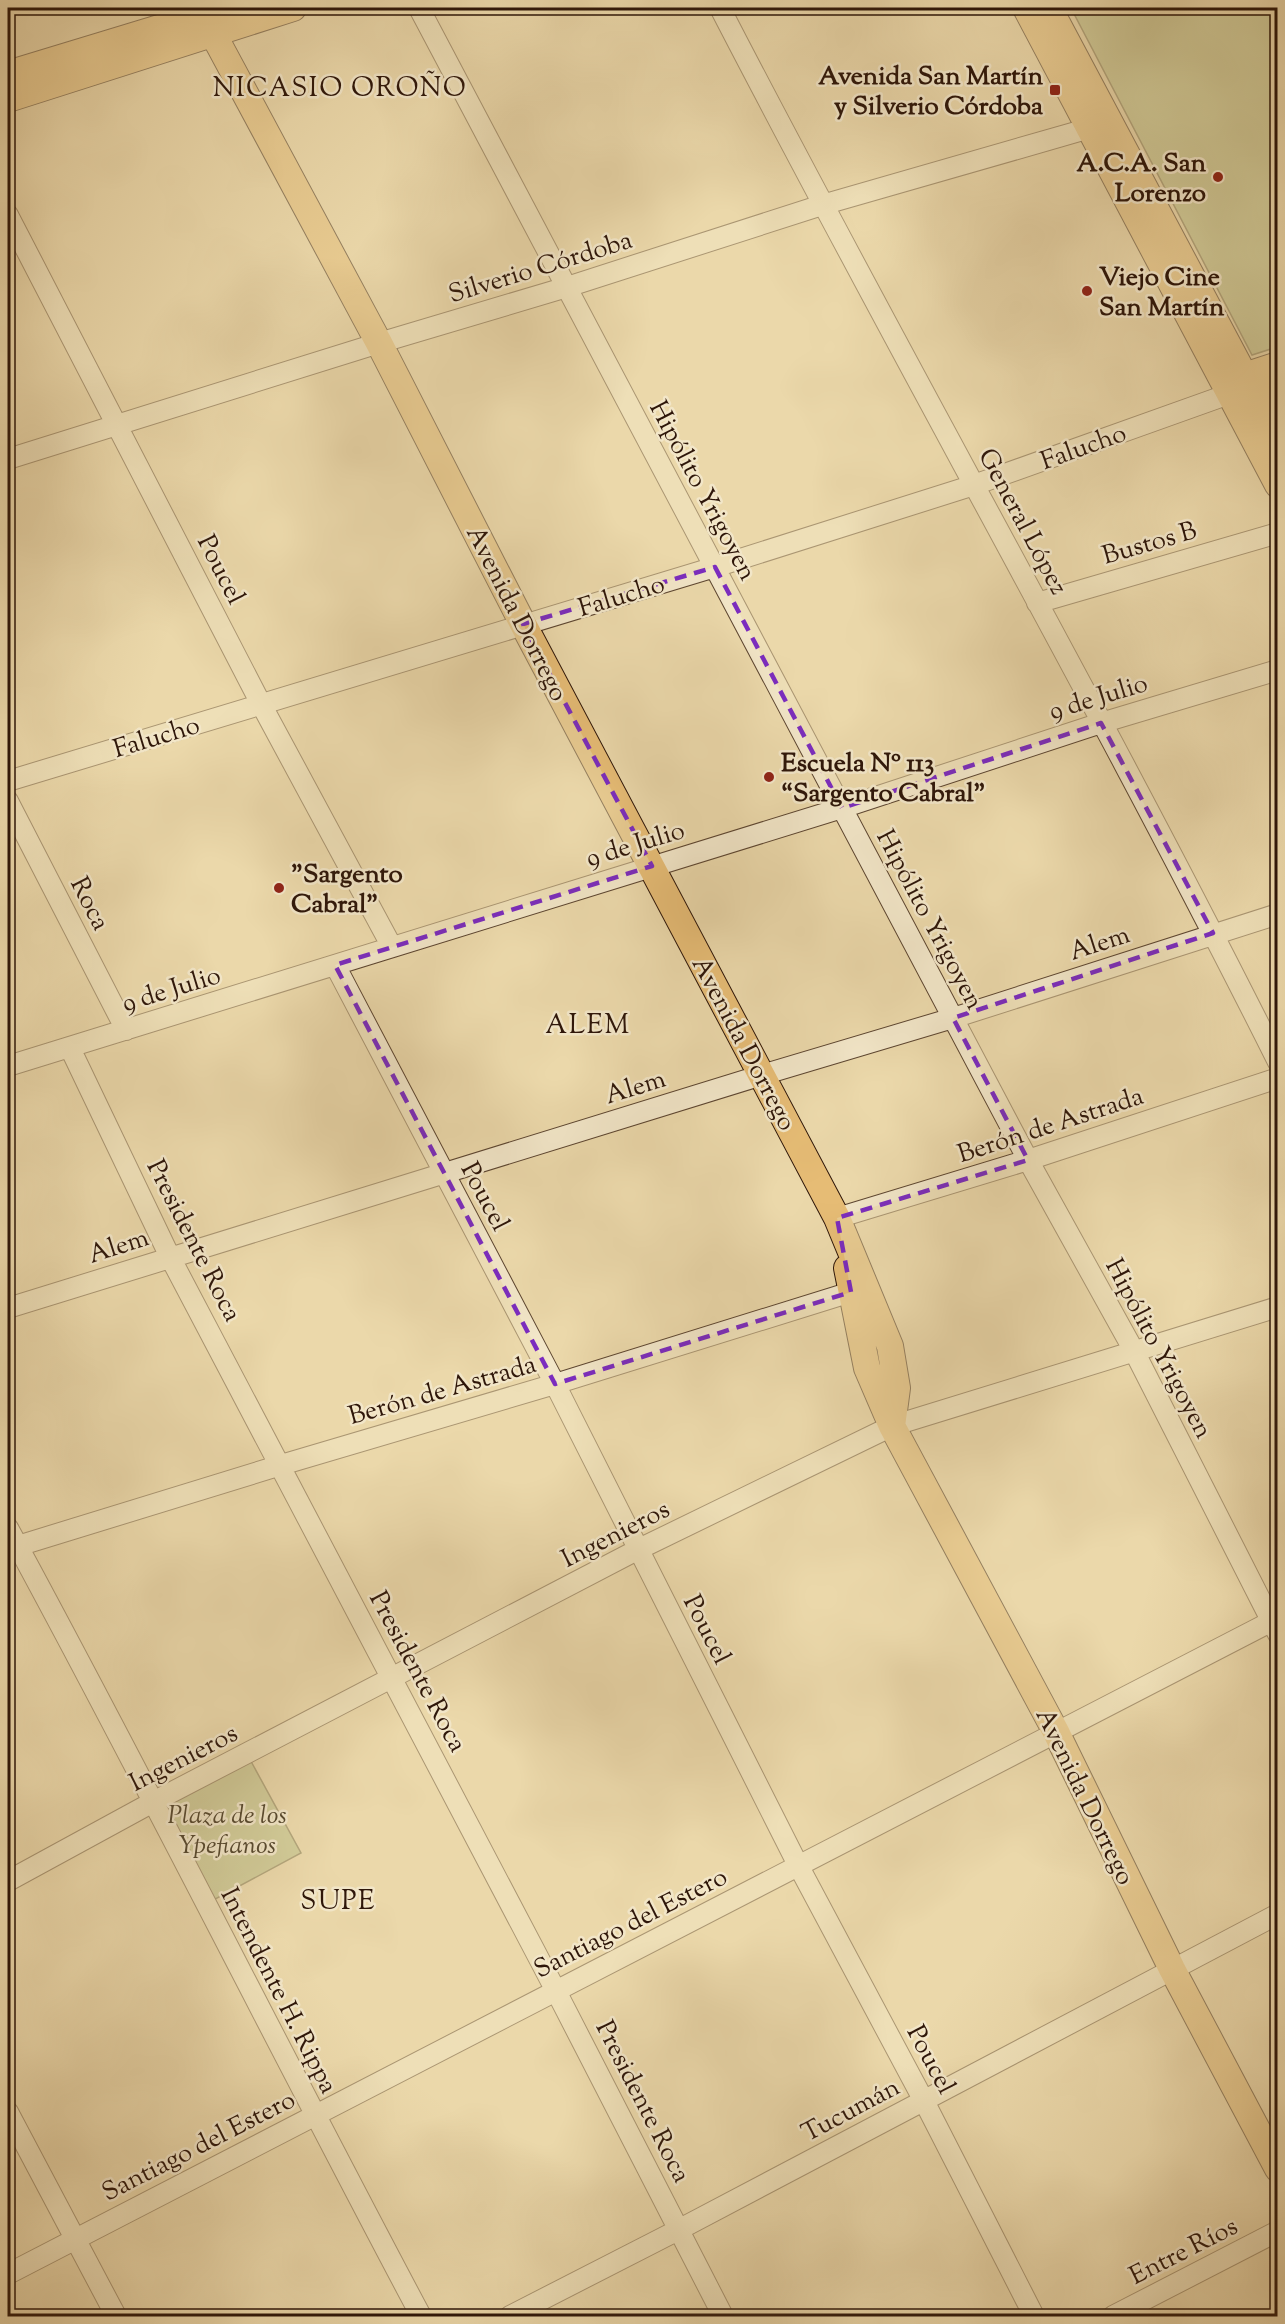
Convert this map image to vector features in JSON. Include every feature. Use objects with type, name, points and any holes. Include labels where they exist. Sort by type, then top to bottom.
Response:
[{"type":"main road","points":[[8,74],[210,16],[293,8]]},
{"type":"main road","points":[[1026,8],[1090,128],[1242,388],[1278,439]]},
{"type":"main road","points":[[1049,8],[1242,388],[1278,485]]},
{"type":"main road","points":[[8,99],[210,16]]},
{"type":"main road","name":"Avenida Dorrego","points":[[210,16],[524,624],[837,1218],[890,1346],[897,1388],[892,1426]]},
{"type":"main road","name":"Falucho","points":[[1242,388],[1278,365]]},
{"type":"main road","name":"Falucho","points":[[1242,388],[1278,385]]},
{"type":"main road","name":"Avenida Dorrego","points":[[837,1218],[867,1368],[892,1426],[1056,1732],[1172,1969],[1278,2169]]},
{"type":"street","name":"Hipólito Yrigoyen","points":[[419,8],[1028,1160],[1134,1351],[1275,1624]]},
{"type":"street","name":"General López","points":[[720,8],[822,205],[1213,933],[1278,1062]]},
{"type":"street","name":"Silverio Córdoba","points":[[8,459],[567,287],[822,205],[1090,128]]},
{"type":"street","name":"Poucel","points":[[8,215],[261,704],[392,947]]},
{"type":"street","name":"Falucho","points":[[8,781],[715,567],[974,485],[1242,388]]},
{"type":"street","name":"Bustos B","points":[[1036,603],[1278,533]]},
{"type":"street","name":"9 de Julio","points":[[8,1066],[842,808],[1101,723],[1278,670]]},
{"type":"street","name":"Roca","points":[[8,801],[126,1030]]},
{"type":"street","name":"Alem","points":[[8,1308],[953,1018],[1278,914]]},
{"type":"street","name":"Poucel","points":[[335,965],[555,1384],[798,1865],[924,2101],[1034,2316]]},
{"type":"street","name":"Presidente Roca","points":[[70,1048],[170,1257],[281,1464],[680,2229],[723,2316]]},
{"type":"street","name":"Berón de Astrada","points":[[837,1218],[1028,1160],[1278,1078]]},
{"type":"street","name":"Berón de Astrada","points":[[12,1548],[281,1464],[555,1384],[851,1292]]},
{"type":"street","points":[[851,1292],[880,1321]]},
{"type":"street","name":"Ingenieros","points":[[8,1881],[153,1802],[637,1550],[892,1426],[1278,1307]]},
{"type":"street","name":"Intendente H. Rippa","points":[[8,1528],[12,1548],[153,1802],[314,2115],[422,2316]]},
{"type":"street","name":"Santiago del Estero","points":[[8,2274],[1056,1732],[1275,1624]]},
{"type":"street","name":"Tucumán","points":[[510,2316],[1278,1914]]},
{"type":"street","points":[[8,2112],[116,2316]]},
{"type":"street","name":"Entre Ríos","points":[[1113,2316],[1278,2231]]},
{"type":"highlighted area","points":[[715,567],[842,808],[1101,723],[1213,933],[953,1018],[1028,1160],[837,1218],[851,1292],[555,1384],[335,965],[652,866],[523,624]]},
{"type":"green space","name":"A.C.A. San Lorenzo","points":[[1071,8],[1277,8],[1277,347],[1252,355]]},
{"type":"green space","name":"Plaza de los Ypefianos","points":[[247,1754],[301,1853],[206,1904],[153,1802]]},
{"type":"place","name":"Avenida San Martín y Silverio Córdoba","points":[[1055,90]]},
{"type":"place","name":"A.C.A. San Lorenzo","points":[[1218,177]]},
{"type":"place","name":"Viejo Cine San Martín","points":[[1087,291]]},
{"type":"place","name":"Escuela Nº 113 “Sargento Cabral”","points":[[769,777]]},
{"type":"place","name":"\"Sargento Cabral\"","points":[[279,888]]},
{"type":"district","name":"NICASIO OROÑO","points":[[340,87]]},
{"type":"district","name":"ALEM","points":[[588,1024]]},
{"type":"district","name":"SUPE","points":[[338,1900]]}]
